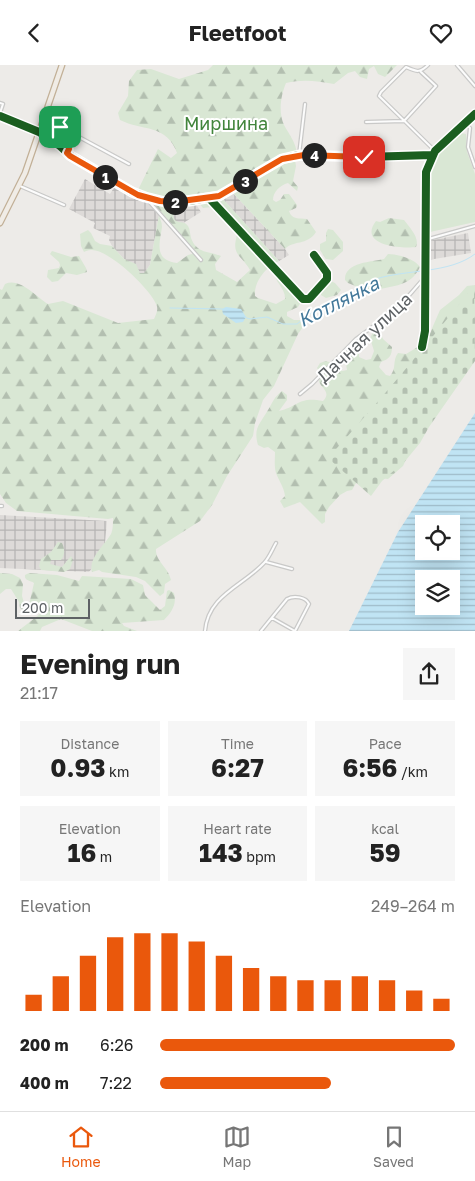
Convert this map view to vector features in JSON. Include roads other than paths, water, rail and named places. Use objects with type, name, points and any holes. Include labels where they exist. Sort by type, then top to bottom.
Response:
[{"type":"highway","points":[[0,223],[19,186],[62,65]]},
{"type":"street","points":[[421,72],[428,65]]},
{"type":"street","points":[[457,65],[475,86]]},
{"type":"street","points":[[366,122],[404,121],[436,86],[421,72],[406,67],[380,95],[404,121],[435,151]]},
{"type":"street","points":[[0,103],[3,105],[0,115],[39,132],[67,153],[130,191],[145,197],[174,202],[209,198],[226,193],[282,159],[299,155],[364,157],[432,155]]},
{"type":"street","points":[[299,155],[305,104]]},
{"type":"street","points":[[422,347],[425,331],[426,172],[435,151],[475,114]]},
{"type":"street","points":[[44,120],[129,164]]},
{"type":"street","points":[[465,123],[470,128],[468,147],[475,167]]},
{"type":"street","points":[[66,130],[69,149],[67,153]]},
{"type":"street","points":[[19,186],[64,205]]},
{"type":"street","points":[[145,197],[200,260]]},
{"type":"street","points":[[209,198],[306,300],[327,279],[327,273],[314,255]]},
{"type":"street","points":[[425,239],[475,226]]},
{"type":"street","name":"Дачная улица","points":[[300,394],[356,339],[398,308],[425,277]]},
{"type":"street","points":[[205,631],[208,615],[219,599],[266,562],[276,543]]},
{"type":"street","points":[[266,562],[292,569]]},
{"type":"street","points":[[261,631],[272,618],[290,597],[306,600],[309,604],[295,631],[272,618]]},
{"type":"water","points":[[226,307],[241,309],[246,317],[243,322],[236,323],[223,314],[222,309]]},
{"type":"water","points":[[475,413],[475,631],[349,631],[398,532]]},
{"type":"waterway","name":"Котлянка","points":[[244,317],[250,319],[267,317],[283,324],[297,324],[324,304],[360,290],[371,281],[388,276],[453,265],[475,254]]},
{"type":"waterway","name":"Котлянка","points":[[170,308],[222,309]]},
{"type":"park label","name":"Миршина","points":[[226,123]]}]
